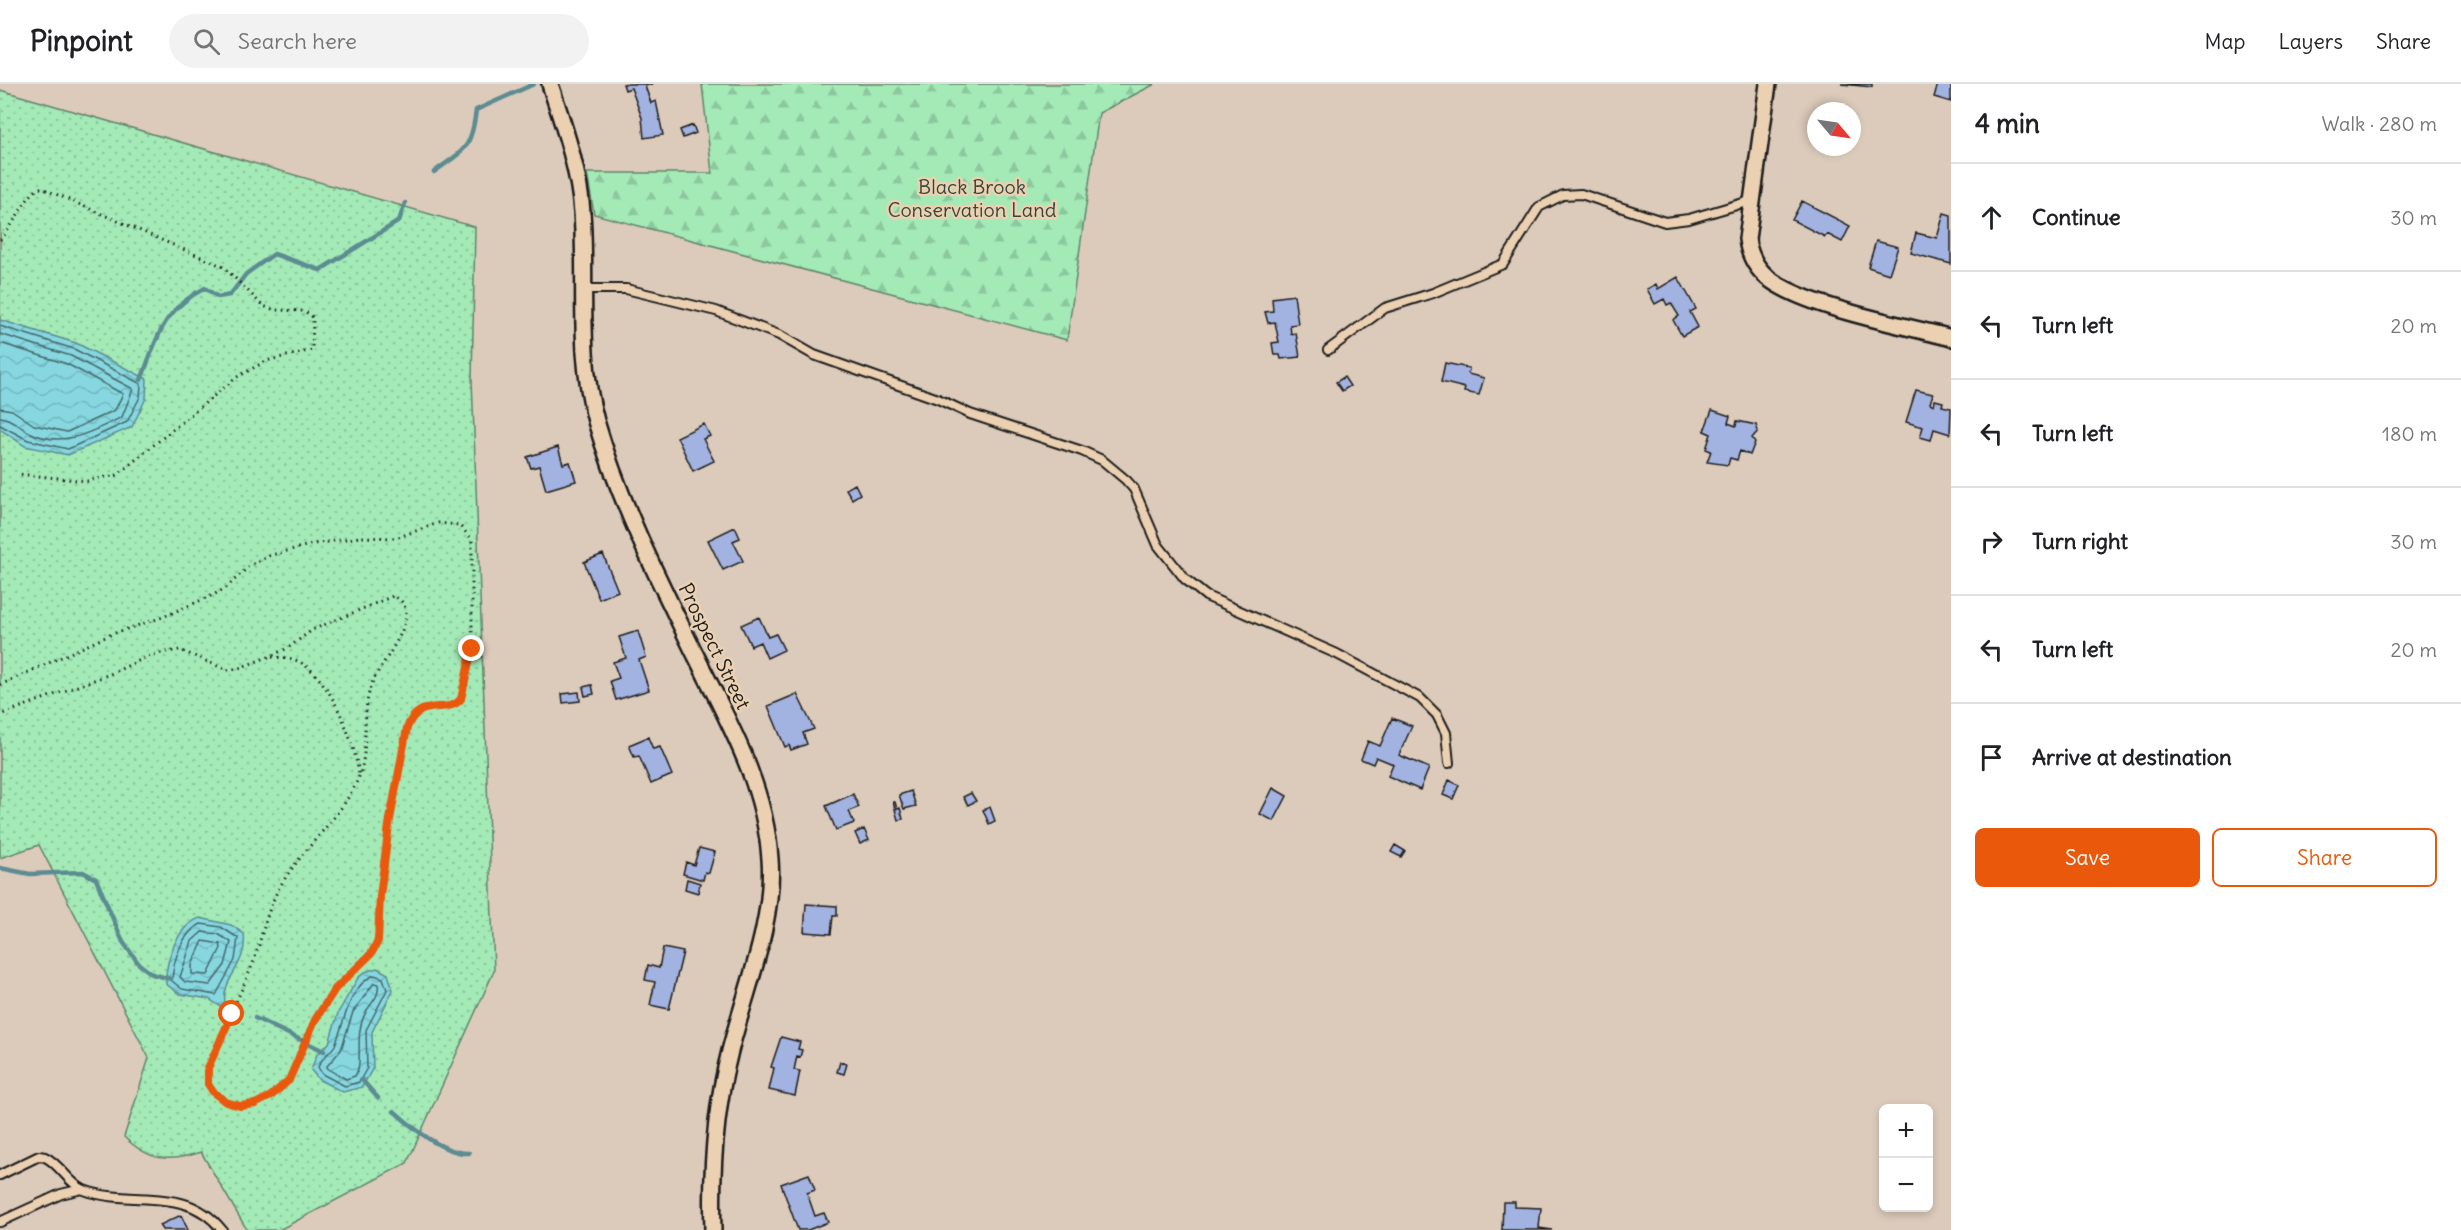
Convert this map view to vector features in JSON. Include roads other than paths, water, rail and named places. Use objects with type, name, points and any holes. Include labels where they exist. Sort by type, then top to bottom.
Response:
[{"type":"street","name":"Prospect Street","points":[[550,84],[567,140],[582,209],[590,392],[616,483],[675,613],[746,758],[760,797],[767,829],[771,877],[765,918],[729,1054],[718,1109],[713,1230]]},
{"type":"street","points":[[1768,84],[1750,201],[1747,239],[1749,252],[1760,269],[1779,286],[1808,299],[1951,338]]},
{"type":"lane","points":[[1328,350],[1385,308],[1503,264],[1539,207],[1563,195],[1581,194],[1665,222],[1689,219],[1750,201]]},
{"type":"lane","points":[[585,289],[626,289],[716,311],[779,335],[814,356],[938,399],[970,414],[1073,447],[1102,460],[1134,489],[1158,545],[1185,579],[1206,596],[1337,654],[1420,698],[1437,715],[1446,733],[1449,763]]},
{"type":"lane","points":[[0,1175],[39,1156],[45,1157],[82,1190]]},
{"type":"lane","points":[[0,1222],[61,1194],[82,1190],[181,1202],[204,1212],[222,1230]]},
{"type":"water","points":[[0,320],[76,343],[147,379],[146,398],[132,427],[68,455],[25,446],[0,429]]},
{"type":"water","points":[[200,918],[231,925],[244,934],[242,954],[227,986],[225,1003],[221,1007],[209,999],[180,994],[166,984],[170,955],[174,945],[185,928]]},
{"type":"water","points":[[377,968],[388,974],[393,990],[372,1032],[373,1068],[362,1087],[343,1092],[319,1080],[311,1070],[317,1054],[329,1043],[338,1013],[358,978],[365,972]]},
{"type":"waterway","points":[[434,172],[464,148],[472,133],[476,110],[534,84]]},
{"type":"waterway","points":[[141,380],[163,327],[170,316],[190,297],[205,288],[218,297],[230,295],[246,274],[274,254],[320,270],[399,221],[405,203]]},
{"type":"waterway","points":[[0,868],[30,874],[83,872],[96,879],[123,942],[139,964],[152,974],[171,979]]},
{"type":"waterway","points":[[255,1018],[324,1051]]},
{"type":"waterway","points":[[362,1080],[378,1098]]},
{"type":"waterway","points":[[394,1111],[439,1145],[469,1153]]},
{"type":"park label","name":"Black Brook Conservation Land","points":[[972,198]]}]
